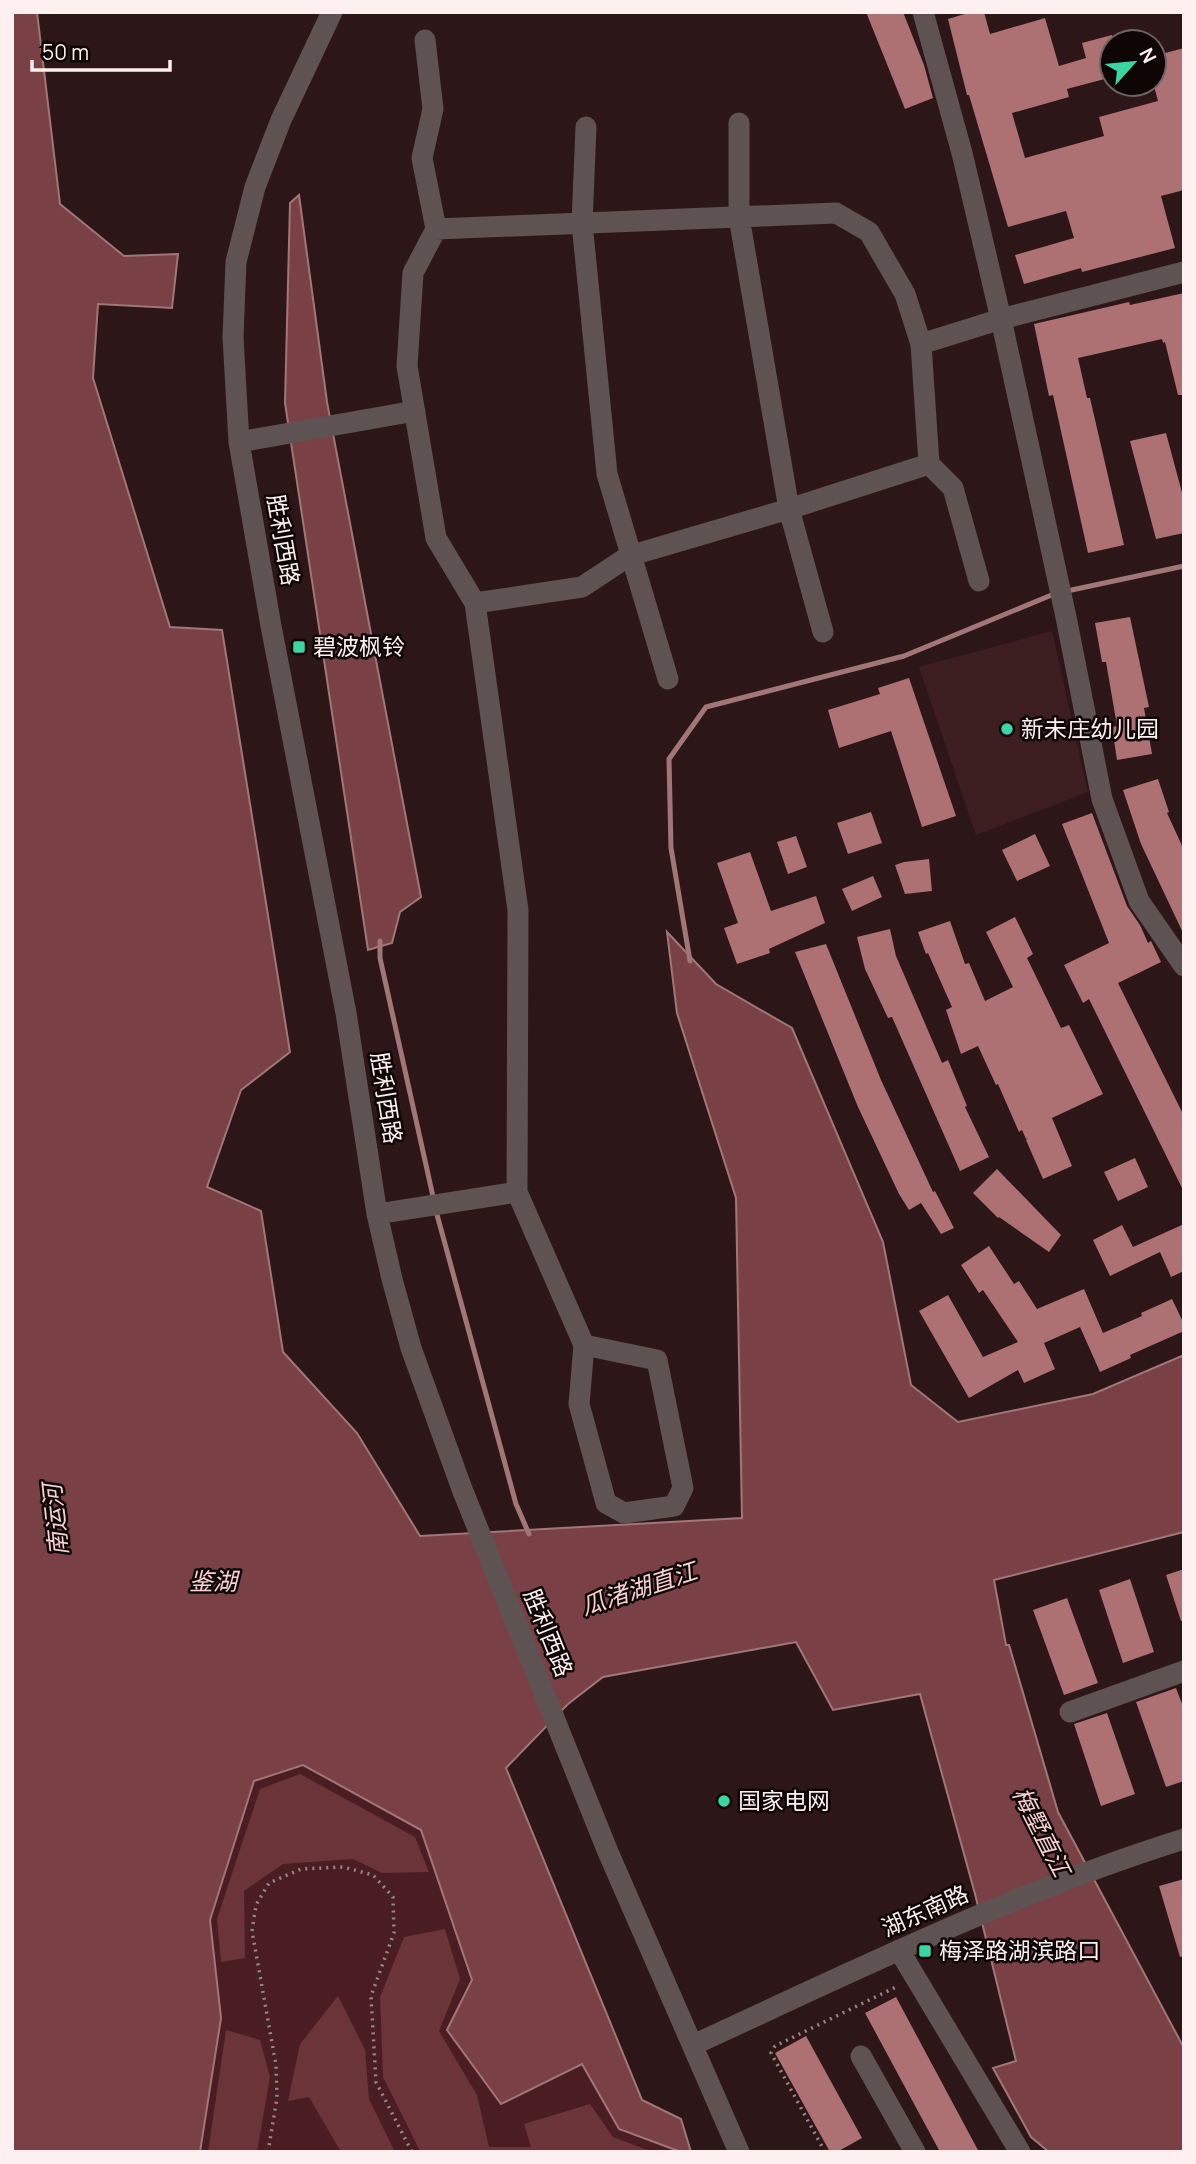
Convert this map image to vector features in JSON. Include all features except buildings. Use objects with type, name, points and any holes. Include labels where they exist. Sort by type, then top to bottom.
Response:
[{"type":"street","name":"胜利西路","points":[[332,12],[281,120],[255,187],[236,262],[233,337],[239,442],[271,626],[346,1013],[377,1214],[391,1279],[411,1348],[462,1489],[608,1852],[739,2152]]},
{"type":"street","points":[[923,12],[962,153],[1001,319],[1066,617],[1102,799],[1139,901],[1184,965]]},
{"type":"street","points":[[425,40],[433,109],[422,158],[436,229],[412,273],[407,366],[436,538],[475,603],[517,910],[517,1192],[584,1345],[579,1404],[606,1503],[624,1513],[674,1506],[683,1488],[657,1360],[584,1345]]},
{"type":"street","points":[[739,123],[739,217],[789,509],[823,632]]},
{"type":"street","points":[[586,127],[582,223],[607,474],[667,679]]},
{"type":"street","points":[[436,229],[835,213],[869,232],[905,294],[921,344],[929,464],[954,488],[979,580]]},
{"type":"street","points":[[921,344],[1001,319],[1184,271]]},
{"type":"street","points":[[239,442],[415,411]]},
{"type":"street","points":[[475,603],[582,587],[629,556],[929,464]]},
{"type":"street","points":[[377,1214],[517,1192]]},
{"type":"street","points":[[1070,1712],[1184,1671]]},
{"type":"street","name":"湖东南路","points":[[693,2045],[952,1926],[1105,1865],[1184,1839]]},
{"type":"street","points":[[899,1950],[1020,2152]]},
{"type":"street","points":[[861,2056],[915,2152]]},
{"type":"path","points":[[268,2152],[277,2098],[276,2076],[252,1931],[256,1905],[269,1883],[301,1869],[343,1867],[373,1875],[393,1897],[394,1933],[370,1996],[376,2082],[412,2152]]},
{"type":"path","points":[[825,2152],[771,2053],[775,2046],[915,1978]]},
{"type":"shaded area","name":"新未庄幼儿园","points":[[1052,631],[1088,792],[976,835],[919,667]]},
{"type":"shaded area","points":[[303,1765],[421,1830],[472,1980],[447,2030],[501,2104],[582,2063],[619,2129],[681,2152],[200,2152],[221,2018],[210,1921],[254,1781]]},
{"type":"shaded area","points":[[300,1774],[415,1837],[429,1872],[382,1873],[353,1859],[283,1864],[244,1891],[245,1958],[221,1962],[217,1919],[260,1789]]},
{"type":"shaded area","points":[[445,1929],[460,1979],[439,2031],[477,2095],[489,2147],[531,2147],[524,2124],[590,2104],[613,2137],[653,2152],[422,2152],[419,2149],[383,2077],[380,1997],[404,1937]]},
{"type":"shaded area","points":[[338,1996],[365,2050],[369,2099],[395,2152],[341,2152],[309,2097],[288,2101],[300,2044]]},
{"type":"shaded area","points":[[226,2030],[260,2040],[270,2077],[257,2152],[208,2152]]},
{"type":"water","name":"鉴湖","points":[[12,12],[37,12],[60,204],[124,256],[178,254],[172,308],[98,304],[93,378],[170,627],[222,630],[290,1052],[241,1090],[207,1187],[261,1211],[283,1352],[357,1433],[420,1536],[742,1518],[736,1198],[677,1013],[667,932],[716,984],[792,1028],[883,1242],[911,1385],[958,1422],[1093,1394],[1184,1355],[1184,1532],[994,1580],[1006,1645],[1009,1645],[1058,1812],[1184,2048],[1184,2152],[1049,2152],[1031,2137],[993,2068],[1016,2061],[975,1894],[920,1694],[833,1710],[796,1642],[603,1677],[568,1704],[506,1768],[642,2100],[681,2119],[691,2152],[681,2152],[619,2129],[582,2064],[501,2104],[447,2030],[472,1980],[421,1830],[303,1765],[254,1781],[210,1920],[221,2018],[200,2152],[12,2152]]},
{"type":"water","points":[[299,195],[327,402],[421,897],[400,912],[392,943],[368,950],[285,403],[290,203]]},
{"type":"waterway","points":[[1067,591],[1184,566]]},
{"type":"waterway","points":[[690,961],[671,848],[669,759],[706,707],[904,656],[1054,594]]},
{"type":"waterway","points":[[380,941],[380,958],[434,1201]]},
{"type":"waterway","points":[[436,1211],[516,1504],[529,1534]]},
{"type":"place","name":"碧波枫铃","points":[[299,647]]},
{"type":"place","name":"新未庄幼儿园","points":[[1007,729]]},
{"type":"place","name":"国家电网","points":[[724,1801]]},
{"type":"place","name":"梅泽路湖滨路口","points":[[925,1951]]},
{"type":"water label","name":"南运河","points":[[56,1520]]},
{"type":"water label","name":"瓜渚湖直江","points":[[639,1589]]},
{"type":"water label","name":"梅墅直江","points":[[1041,1832]]}]
